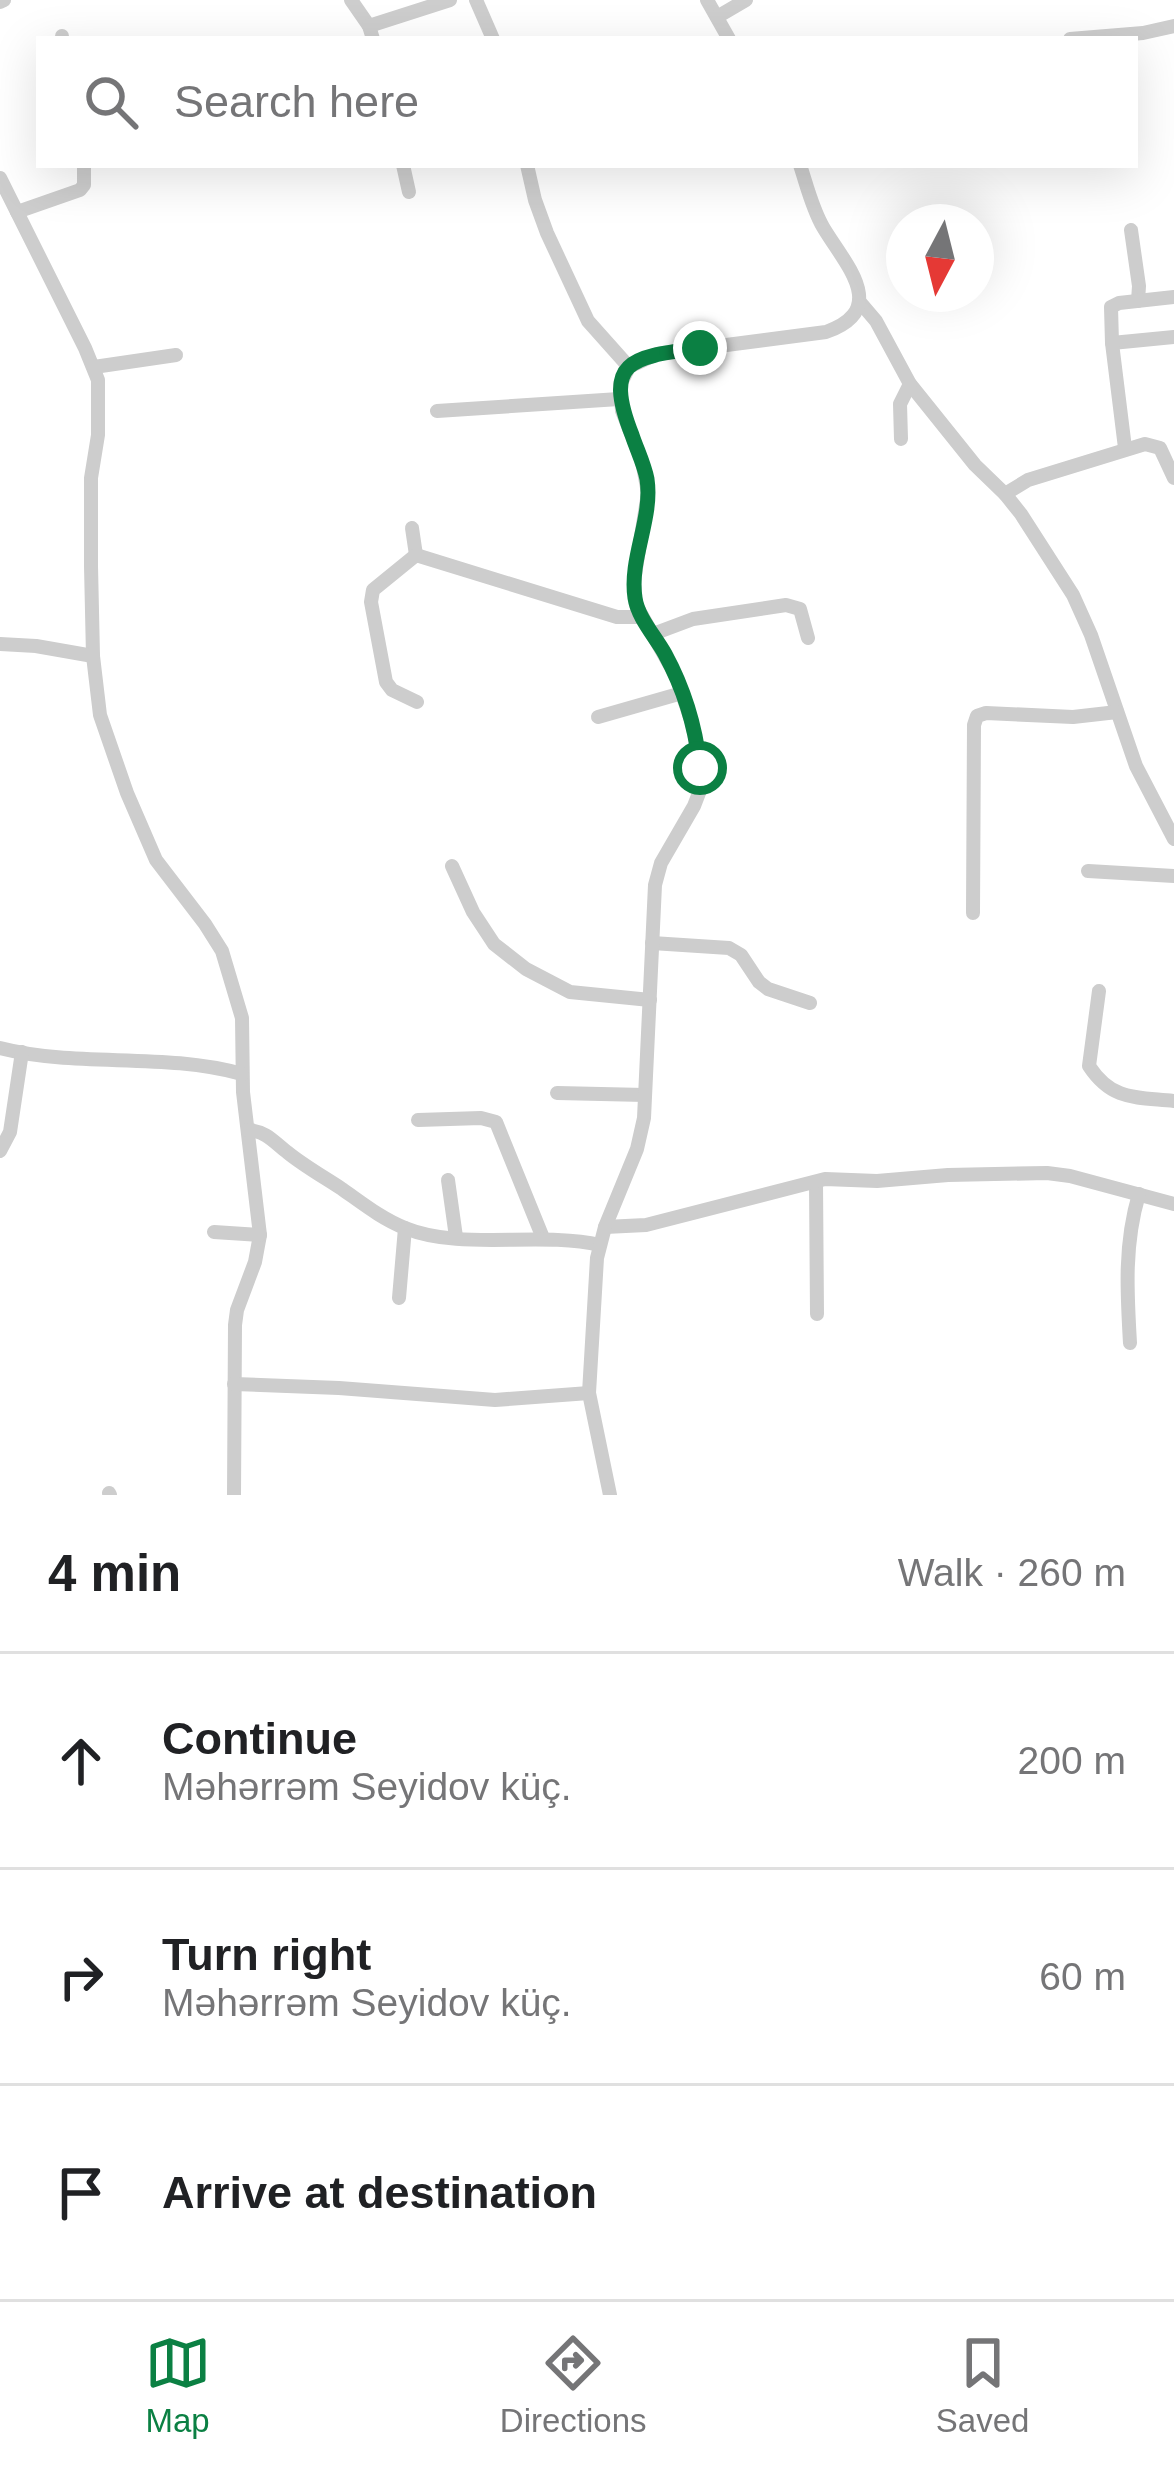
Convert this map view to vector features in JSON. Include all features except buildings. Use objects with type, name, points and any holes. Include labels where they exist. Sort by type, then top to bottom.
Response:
[{"type":"street","points":[[351,0],[371,33],[450,0]]},
{"type":"street","points":[[476,0],[493,36]]},
{"type":"street","points":[[706,0],[728,36]]},
{"type":"street","points":[[716,17],[746,0]]},
{"type":"street","points":[[1106,36],[1174,26]]},
{"type":"street","points":[[16,212],[80,190],[83,168]]},
{"type":"street","points":[[404,168],[409,192]]},
{"type":"street","points":[[527,168],[548,233],[588,321],[628,367]]},
{"type":"street","points":[[801,168],[822,224],[856,279],[860,301],[910,384],[975,465],[1005,494],[1073,595],[1136,766],[1174,839]]},
{"type":"street","points":[[0,178],[94,367],[99,398],[91,496],[93,656],[100,716],[156,860],[222,951],[242,1018],[242,1074],[260,1235],[237,1310],[234,1495]]},
{"type":"street","points":[[1131,230],[1138,301]]},
{"type":"street","points":[[1125,448],[1111,307],[1174,297]]},
{"type":"street","points":[[610,1495],[589,1393],[600,1245],[637,1149],[645,1095],[658,873],[699,793],[699,752],[682,693],[636,604],[634,581],[648,493],[642,461],[619,399],[622,376],[628,367],[657,354],[826,332],[850,319],[860,301]]},
{"type":"street","points":[[1112,343],[1174,337]]},
{"type":"street","points":[[94,367],[176,355]]},
{"type":"street","points":[[901,439],[900,404],[910,384]]},
{"type":"street","points":[[437,411],[619,399]]},
{"type":"street","points":[[1005,494],[1028,480],[1144,444],[1160,448],[1174,478]]},
{"type":"street","points":[[412,528],[416,556]]},
{"type":"street","points":[[417,702],[386,682],[370,602],[374,590],[416,556],[617,617],[642,617]]},
{"type":"street","points":[[653,634],[693,619],[786,605],[800,608],[808,638]]},
{"type":"street","points":[[0,644],[93,656]]},
{"type":"street","points":[[598,717],[682,693]]},
{"type":"street","points":[[973,913],[977,716],[1073,717],[1118,712]]},
{"type":"street","points":[[452,866],[472,912],[494,944],[526,969],[570,992],[650,1000]]},
{"type":"street","points":[[1088,871],[1174,876]]},
{"type":"street","points":[[652,943],[729,948],[741,955],[768,989],[810,1003]]},
{"type":"street","points":[[1099,991],[1090,1066],[1101,1083],[1122,1095],[1174,1101]]},
{"type":"street","points":[[1,1050],[191,1063],[242,1074]]},
{"type":"street","points":[[0,1151],[10,1132],[22,1052]]},
{"type":"street","points":[[556,1093],[645,1095]]},
{"type":"street","points":[[418,1120],[482,1118],[496,1122],[543,1238]]},
{"type":"street","points":[[248,1130],[268,1136],[405,1228],[455,1238],[570,1239],[600,1245]]},
{"type":"street","points":[[605,1227],[646,1225],[816,1182],[1048,1173],[1174,1204]]},
{"type":"street","points":[[448,1180],[455,1238]]},
{"type":"street","points":[[816,1182],[817,1314]]},
{"type":"street","points":[[1130,1343],[1127,1253],[1139,1194]]},
{"type":"street","points":[[399,1298],[405,1228]]},
{"type":"street","points":[[214,1232],[260,1235]]},
{"type":"street","points":[[235,1384],[495,1400],[589,1393]]},
{"type":"route","points":[[700,348],[657,354],[628,367],[619,399],[642,461],[648,493],[634,581],[636,604],[676,676],[692,723],[700,768]]}]
